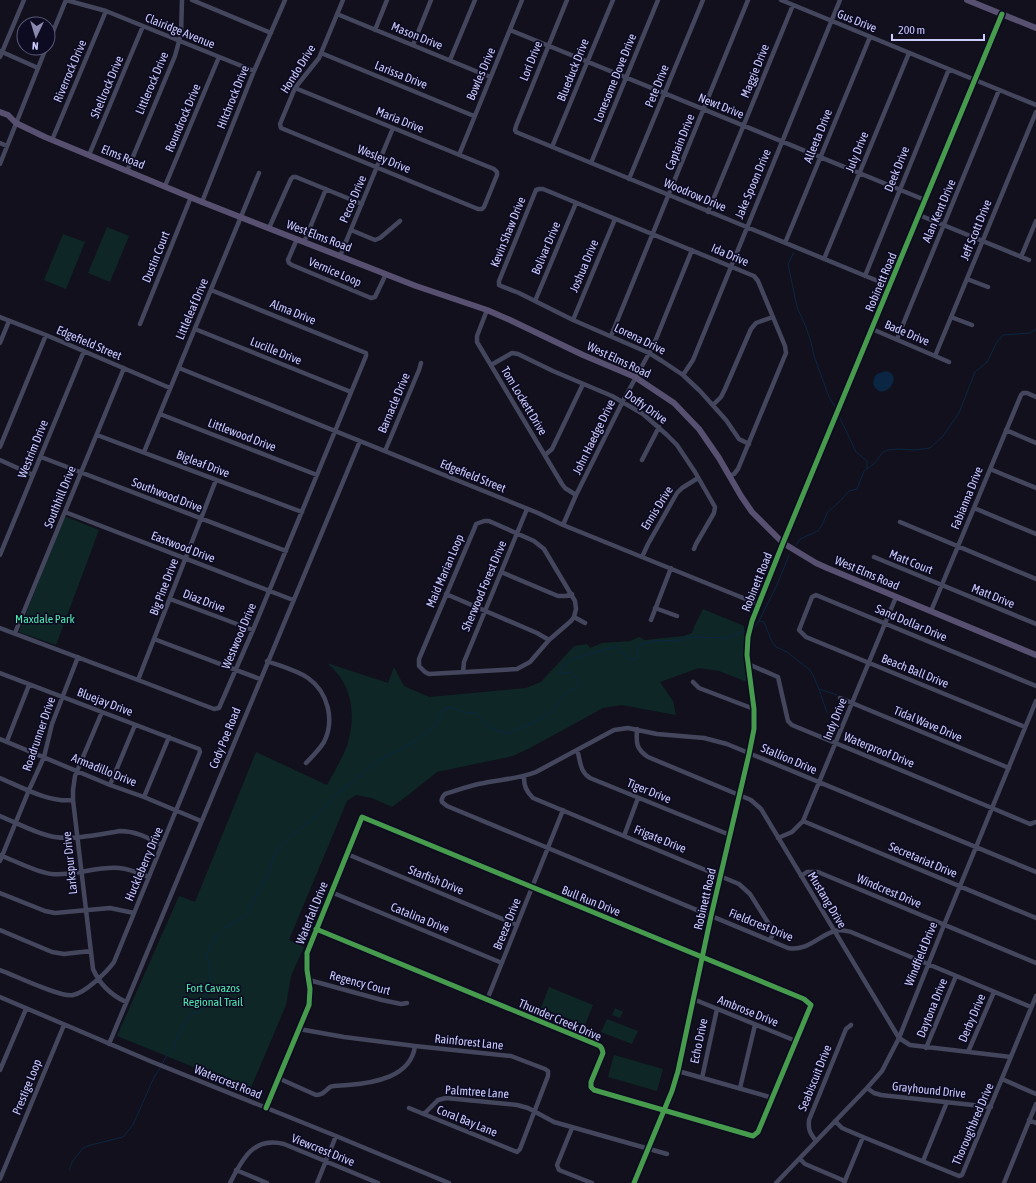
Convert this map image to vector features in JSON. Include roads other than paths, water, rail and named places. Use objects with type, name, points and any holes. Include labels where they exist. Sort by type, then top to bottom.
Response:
[{"type":"main road","points":[[967,0],[1036,28]]},
{"type":"main road","name":"Elms Road","points":[[0,112],[8,115],[16,122],[52,140],[241,218]]},
{"type":"main road","name":"West Elms Road","points":[[241,218],[416,286],[487,310],[583,355],[635,377],[674,403],[699,428],[752,512],[783,542],[822,566],[1036,655]]},
{"type":"street","points":[[24,0],[1,53],[38,68]]},
{"type":"street","points":[[56,24],[66,0]]},
{"type":"street","name":"Clairidge Avenue","points":[[66,0],[106,11],[254,71]]},
{"type":"street","name":"Littlerock Drive","points":[[127,171],[180,41],[182,0]]},
{"type":"street","points":[[192,0],[271,33]]},
{"type":"street","name":"Hitchrock Drive","points":[[202,202],[254,71],[285,0]]},
{"type":"street","name":"Hondo Drive","points":[[280,126],[294,88],[316,62],[343,0]]},
{"type":"street","points":[[375,30],[387,0]]},
{"type":"street","points":[[412,45],[431,0]]},
{"type":"street","points":[[450,60],[475,0]]},
{"type":"street","name":"Bowles Drive","points":[[459,155],[522,0]]},
{"type":"street","name":"Lori Drive","points":[[515,130],[568,0]]},
{"type":"street","name":"Blueduck Drive","points":[[552,147],[613,0]]},
{"type":"street","name":"Lonesome Dove Drive","points":[[591,163],[658,0]]},
{"type":"street","name":"Pete Drive","points":[[629,179],[703,0]]},
{"type":"street","name":"Captain Drive","points":[[611,336],[748,0]]},
{"type":"street","name":"Gus Drive","points":[[781,0],[1036,105]]},
{"type":"street","name":"Jake Spoon Drive","points":[[683,375],[692,360],[840,0]]},
{"type":"street","name":"Maggie Drive","points":[[708,212],[792,5]]},
{"type":"street","name":"Riverrock Drive","points":[[52,140],[106,11]]},
{"type":"street","name":"Mason Drive","points":[[337,14],[490,77]]},
{"type":"street","name":"Robinett Road","points":[[634,1183],[672,1091],[678,1071],[711,916],[749,754],[754,729],[754,709],[747,655],[748,637],[752,620],[1002,14]]},
{"type":"street","name":"Shellrock Drive","points":[[89,155],[142,26]]},
{"type":"street","name":"Newt Drive","points":[[510,30],[925,200]]},
{"type":"street","name":"Alleeta Drive","points":[[785,243],[870,37]]},
{"type":"street","name":"Larissa Drive","points":[[321,53],[474,116]]},
{"type":"street","name":"July Drive","points":[[824,259],[909,53]]},
{"type":"street","points":[[0,164],[43,56]]},
{"type":"street","name":"Roundrock Drive","points":[[165,186],[219,57]]},
{"type":"street","name":"Deek Drive","points":[[865,276],[949,69]]},
{"type":"street","name":"Maria Drive","points":[[294,88],[494,169],[497,172],[497,175],[487,201],[482,209]]},
{"type":"street","name":"Alan Kent Drive","points":[[897,339],[999,90]]},
{"type":"street","name":"Jeff Scott Drive","points":[[935,356],[1036,112]]},
{"type":"street","name":"Wesley Drive","points":[[280,126],[283,129],[478,209],[482,209]]},
{"type":"street","name":"Pecos Drive","points":[[340,256],[393,128]]},
{"type":"street","name":"Woodrow Drive","points":[[515,130],[518,133],[669,196],[890,286]]},
{"type":"street","points":[[0,143],[7,146]]},
{"type":"street","name":"Littleleaf Drive","points":[[144,452],[259,173]]},
{"type":"street","points":[[269,228],[293,177],[362,204]]},
{"type":"street","points":[[304,242],[326,189]]},
{"type":"street","name":"Ida Drive","points":[[538,189],[543,189],[731,266],[756,278],[785,346],[786,353],[738,469],[734,474],[729,476]]},
{"type":"street","name":"Kevin Shaw Drive","points":[[499,285],[499,280],[535,192],[538,189]]},
{"type":"street","name":"Dustin Court","points":[[140,324],[191,197]]},
{"type":"street","name":"Bolivar Drive","points":[[535,301],[576,203]]},
{"type":"street","points":[[920,214],[1029,260]]},
{"type":"street","name":"Joshua Drive","points":[[573,320],[615,219]]},
{"type":"street","points":[[351,230],[374,240],[380,238],[400,221]]},
{"type":"street","points":[[1021,257],[1036,223]]},
{"type":"street","name":"Vernice Loop","points":[[296,239],[288,260],[289,263],[371,298],[375,297],[378,293],[386,274]]},
{"type":"street","name":"John Haedge Drive","points":[[563,525],[576,495],[635,377],[649,353],[692,250]]},
{"type":"street","points":[[967,279],[988,287]]},
{"type":"street","name":"Lorena Drive","points":[[499,285],[573,320],[649,353],[683,375],[713,405],[739,438],[748,444]]},
{"type":"street","name":"Alma Drive","points":[[211,290],[361,351],[366,355]]},
{"type":"street","name":"Tom Lockett Drive","points":[[487,310],[477,342],[565,488],[576,495]]},
{"type":"street","name":"Edgefield Street","points":[[0,317],[170,388]]},
{"type":"street","points":[[713,405],[721,397],[751,329],[756,323],[773,317]]},
{"type":"street","points":[[951,317],[972,325]]},
{"type":"street","points":[[0,342],[9,321]]},
{"type":"street","name":"Lucille Drive","points":[[195,329],[350,392]]},
{"type":"street","name":"Bade Drive","points":[[872,329],[950,362]]},
{"type":"street","points":[[0,447],[46,335]]},
{"type":"street","name":"Westrim Drive","points":[[0,555],[84,351]]},
{"type":"street","name":"Doffy Drive","points":[[491,365],[508,354],[515,353],[623,401],[659,427],[677,445],[714,504],[715,510],[694,549]]},
{"type":"street","name":"Westwood Drive","points":[[0,628],[217,710],[221,706],[253,630],[366,355]]},
{"type":"street","name":"Barnacle Drive","points":[[385,451],[421,363]]},
{"type":"street","name":"Southhill Drive","points":[[15,633],[124,368]]},
{"type":"street","name":"Edgefield Street","points":[[179,368],[758,604]]},
{"type":"street","points":[[545,455],[552,448],[583,384]]},
{"type":"street","name":"Fabianna Drive","points":[[931,611],[1021,395],[1027,393],[1036,397]]},
{"type":"street","name":"Littlewood Drive","points":[[160,414],[317,475]]},
{"type":"street","points":[[642,460],[659,427]]},
{"type":"street","points":[[1006,430],[1036,443]]},
{"type":"street","name":"Bigleaf Drive","points":[[97,435],[302,512]]},
{"type":"street","name":"Cody Poe Road","points":[[108,1044],[360,441]]},
{"type":"street","name":"Southwood Drive","points":[[41,456],[81,473],[286,551]]},
{"type":"street","points":[[0,460],[33,475]]},
{"type":"street","points":[[990,469],[1036,488]]},
{"type":"street","name":"Ennis Drive","points":[[642,557],[677,493],[698,478]]},
{"type":"street","name":"Big Pine Drive","points":[[138,680],[216,480]]},
{"type":"street","points":[[974,508],[1036,534]]},
{"type":"street","name":"Sherwood Forest Drive","points":[[463,672],[464,662],[527,509]]},
{"type":"street","name":"Eastwood Drive","points":[[65,512],[293,600]]},
{"type":"street","name":"Maid Marian Loop","points":[[488,521],[517,534],[534,540],[544,549],[572,594],[576,605],[572,621],[549,640],[530,662],[522,667],[516,669],[429,674],[425,672],[419,666],[419,658],[476,524],[488,521]]},
{"type":"street","points":[[900,522],[1036,579]]},
{"type":"street","name":"Matt Court","points":[[874,557],[942,585]]},
{"type":"street","points":[[651,620],[671,568]]},
{"type":"street","points":[[501,572],[558,596],[572,594]]},
{"type":"street","name":"Matt Drive","points":[[942,585],[1036,624]]},
{"type":"street","points":[[446,594],[537,633],[549,640]]},
{"type":"street","name":"Sand Dollar Drive","points":[[799,630],[812,597],[816,595],[1036,686]]},
{"type":"street","name":"Indy Drive","points":[[778,838],[792,832],[803,821],[896,597]]},
{"type":"street","name":"Diaz Drive","points":[[170,599],[253,630]]},
{"type":"street","points":[[655,608],[676,616]]},
{"type":"street","points":[[574,617],[585,623]]},
{"type":"street","name":"Beach Ball Drive","points":[[799,630],[806,637],[1025,728]]},
{"type":"street","points":[[154,639],[260,679]]},
{"type":"street","name":"Roadrunner Drive","points":[[0,861],[1,855],[44,757],[50,731],[78,657]]},
{"type":"street","points":[[267,661],[308,679],[320,690],[327,704],[329,719],[327,734],[321,746],[306,763]]},
{"type":"street","name":"Waterproof Drive","points":[[748,664],[778,676],[790,724],[1030,824],[1036,822]]},
{"type":"street","name":"Bluejay Drive","points":[[0,673],[169,737],[199,749],[200,752]]},
{"type":"street","points":[[693,682],[699,688],[754,709]]},
{"type":"street","points":[[7,741],[30,685]]},
{"type":"street","name":"Tidal Wave Drive","points":[[840,698],[1009,768]]},
{"type":"street","name":"Windfield Drive","points":[[776,1183],[882,1071],[899,1038],[1036,701]]},
{"type":"street","name":"Larkspur Drive","points":[[102,712],[77,770],[73,786],[73,800],[93,969],[104,988],[112,995],[126,1002]]},
{"type":"street","points":[[110,785],[135,725]]},
{"type":"street","name":"Stallion Drive","points":[[442,800],[445,794],[470,786],[524,777],[614,730],[628,728],[637,729],[657,734],[704,738],[727,744],[1036,872]]},
{"type":"street","name":"Mustang Drive","points":[[637,729],[636,742],[639,750],[648,758],[751,800],[761,809],[899,1038]]},
{"type":"street","points":[[144,797],[169,737]]},
{"type":"street","name":"Armadillo Drive","points":[[0,739],[201,821]]},
{"type":"street","name":"Tiger Drive","points":[[577,750],[581,769],[587,776],[730,835]]},
{"type":"street","name":"Huckleberry Drive","points":[[0,970],[64,995],[75,995],[106,973],[114,962],[200,752]]},
{"type":"street","name":"Frigate Drive","points":[[524,777],[526,790],[533,798],[740,884],[750,894],[772,930],[770,940]]},
{"type":"street","points":[[0,778],[57,801],[73,800]]},
{"type":"street","points":[[624,836],[638,798]]},
{"type":"street","name":"Fieldcrest Drive","points":[[442,800],[442,802],[447,806],[788,948],[797,949],[806,946],[834,931]]},
{"type":"street","name":"Breeze Drive","points":[[487,1000],[563,810]]},
{"type":"street","points":[[0,816],[54,837],[68,838],[127,831],[140,834],[162,845]]},
{"type":"street","name":"Waterfall Drive","points":[[266,1108],[309,1005],[310,998],[307,953],[362,817]]},
{"type":"street","name":"Bull Run Drive","points":[[362,817],[804,999],[811,1005]]},
{"type":"street","name":"Secretariat Drive","points":[[803,821],[1036,918]]},
{"type":"street","name":"Starfish Drive","points":[[347,854],[517,925]]},
{"type":"street","points":[[1,855],[47,873],[62,874],[120,868],[149,877]]},
{"type":"street","name":"Windcrest Drive","points":[[801,876],[807,872],[818,872],[1036,963]]},
{"type":"street","name":"Catalina Drive","points":[[331,892],[502,963]]},
{"type":"street","points":[[0,893],[45,912],[55,913],[110,908],[134,913]]},
{"type":"street","name":"Thunder Creek Drive","points":[[316,929],[600,1046],[602,1053],[591,1082],[591,1087],[594,1090],[754,1136],[758,1132],[773,1098],[811,1005]]},
{"type":"street","points":[[0,930],[52,952],[64,954],[90,951]]},
{"type":"street","points":[[834,931],[841,930],[851,932],[1032,1007]]},
{"type":"street","name":"Daytona Drive","points":[[926,1048],[956,976]]},
{"type":"street","name":"Regency Court","points":[[309,980],[382,1000],[401,1004],[407,1003]]},
{"type":"street","name":"Derby Drive","points":[[968,1052],[994,992]]},
{"type":"street","name":"Thoroughbred Drive","points":[[835,1121],[842,1128],[863,1137],[959,1176],[962,1175],[1036,996]]},
{"type":"street","name":"Watercrest Road","points":[[0,997],[108,1044],[336,1136],[443,1182],[449,1183]]},
{"type":"street","name":"Ambrose Drive","points":[[693,999],[796,1041]]},
{"type":"street","points":[[0,1070],[26,1009]]},
{"type":"street","name":"Echo Drive","points":[[702,1078],[717,1009]]},
{"type":"street","name":"Prestige Loop","points":[[0,1179],[64,1025]]},
{"type":"street","points":[[740,1088],[755,1025]]},
{"type":"street","name":"Seabiscuit Drive","points":[[816,1141],[810,1133],[808,1126],[809,1120],[846,1029],[851,1025]]},
{"type":"street","name":"Rainforest Lane","points":[[299,1029],[344,1037],[511,1056],[545,1069],[548,1071],[548,1076],[520,1149],[517,1152]]},
{"type":"street","points":[[899,1038],[910,1045],[926,1048],[1011,1057]]},
{"type":"street","points":[[278,1078],[316,1095],[320,1095],[330,1087],[381,1080],[397,1073],[411,1058],[414,1053],[415,1046]]},
{"type":"street","points":[[678,1071],[773,1098]]},
{"type":"street","points":[[1002,1079],[1036,1094]]},
{"type":"street","name":"Grayhound Drive","points":[[867,1088],[874,1093],[881,1095],[991,1107]]},
{"type":"street","name":"Palmtree Lane","points":[[424,1114],[438,1100],[446,1098],[517,1105],[528,1108],[554,1122],[572,1128],[667,1154]]},
{"type":"street","points":[[923,1161],[947,1102]]},
{"type":"street","points":[[1004,1183],[1036,1104]]},
{"type":"street","name":"Coral Bay Lane","points":[[409,1108],[517,1152]]},
{"type":"street","points":[[1029,1120],[1036,1123]]},
{"type":"street","points":[[572,1128],[557,1165],[559,1170],[592,1183]]},
{"type":"street","points":[[317,1183],[336,1136]]},
{"type":"street","points":[[800,1159],[804,1164],[844,1182],[863,1137]]},
{"type":"street","name":"Viewcrest Drive","points":[[230,1183],[242,1159],[249,1152],[263,1144],[276,1142],[378,1183]]},
{"type":"street","points":[[236,1170],[267,1183]]},
{"type":"water","points":[[886,371],[891,373],[894,377],[893,382],[887,390],[878,390],[873,384],[874,378],[877,374]]},
{"type":"waterway","points":[[794,252],[788,264],[797,307],[806,327],[814,356],[829,397],[835,407]]},
{"type":"waterway","points":[[796,545],[800,539],[818,531],[827,513],[849,491],[857,489],[864,471],[875,463],[883,452],[898,449],[915,450],[930,448],[943,436],[959,413],[975,372],[987,362],[997,342],[1003,335],[1030,333],[1036,329]]},
{"type":"waterway","points":[[840,418],[856,452],[867,461],[867,469]]},
{"type":"waterway","points":[[759,621],[777,585],[789,555]]},
{"type":"waterway","points":[[753,629],[759,621],[764,622],[772,642],[776,647],[787,652],[810,670],[819,689],[837,695]]},
{"type":"waterway","points":[[224,928],[246,915],[267,875],[276,851],[290,837],[314,818],[335,796],[379,760],[418,739],[436,725],[442,711],[445,710],[445,708],[453,708],[467,713],[475,713],[490,727],[497,731],[508,733],[532,723],[548,714],[569,691],[578,686],[579,681],[570,672],[559,673],[564,665],[572,659],[614,647],[629,658],[635,660],[637,658],[637,647],[639,645],[654,641],[681,640],[687,637],[728,638],[745,631]]},
{"type":"waterway","points":[[819,689],[827,713]]},
{"type":"waterway","points":[[162,1064],[172,1049],[184,1024],[192,1013],[200,1013],[204,1007],[211,976],[207,954],[214,940],[222,931]]},
{"type":"waterway","points":[[69,1170],[72,1162],[83,1148],[123,1137],[133,1125],[154,1077],[161,1067]]},
{"type":"park label","name":"Maxdale Park","points":[[45,619]]},
{"type":"park label","name":"Fort Cavazos Regional Trail","points":[[213,995]]}]
